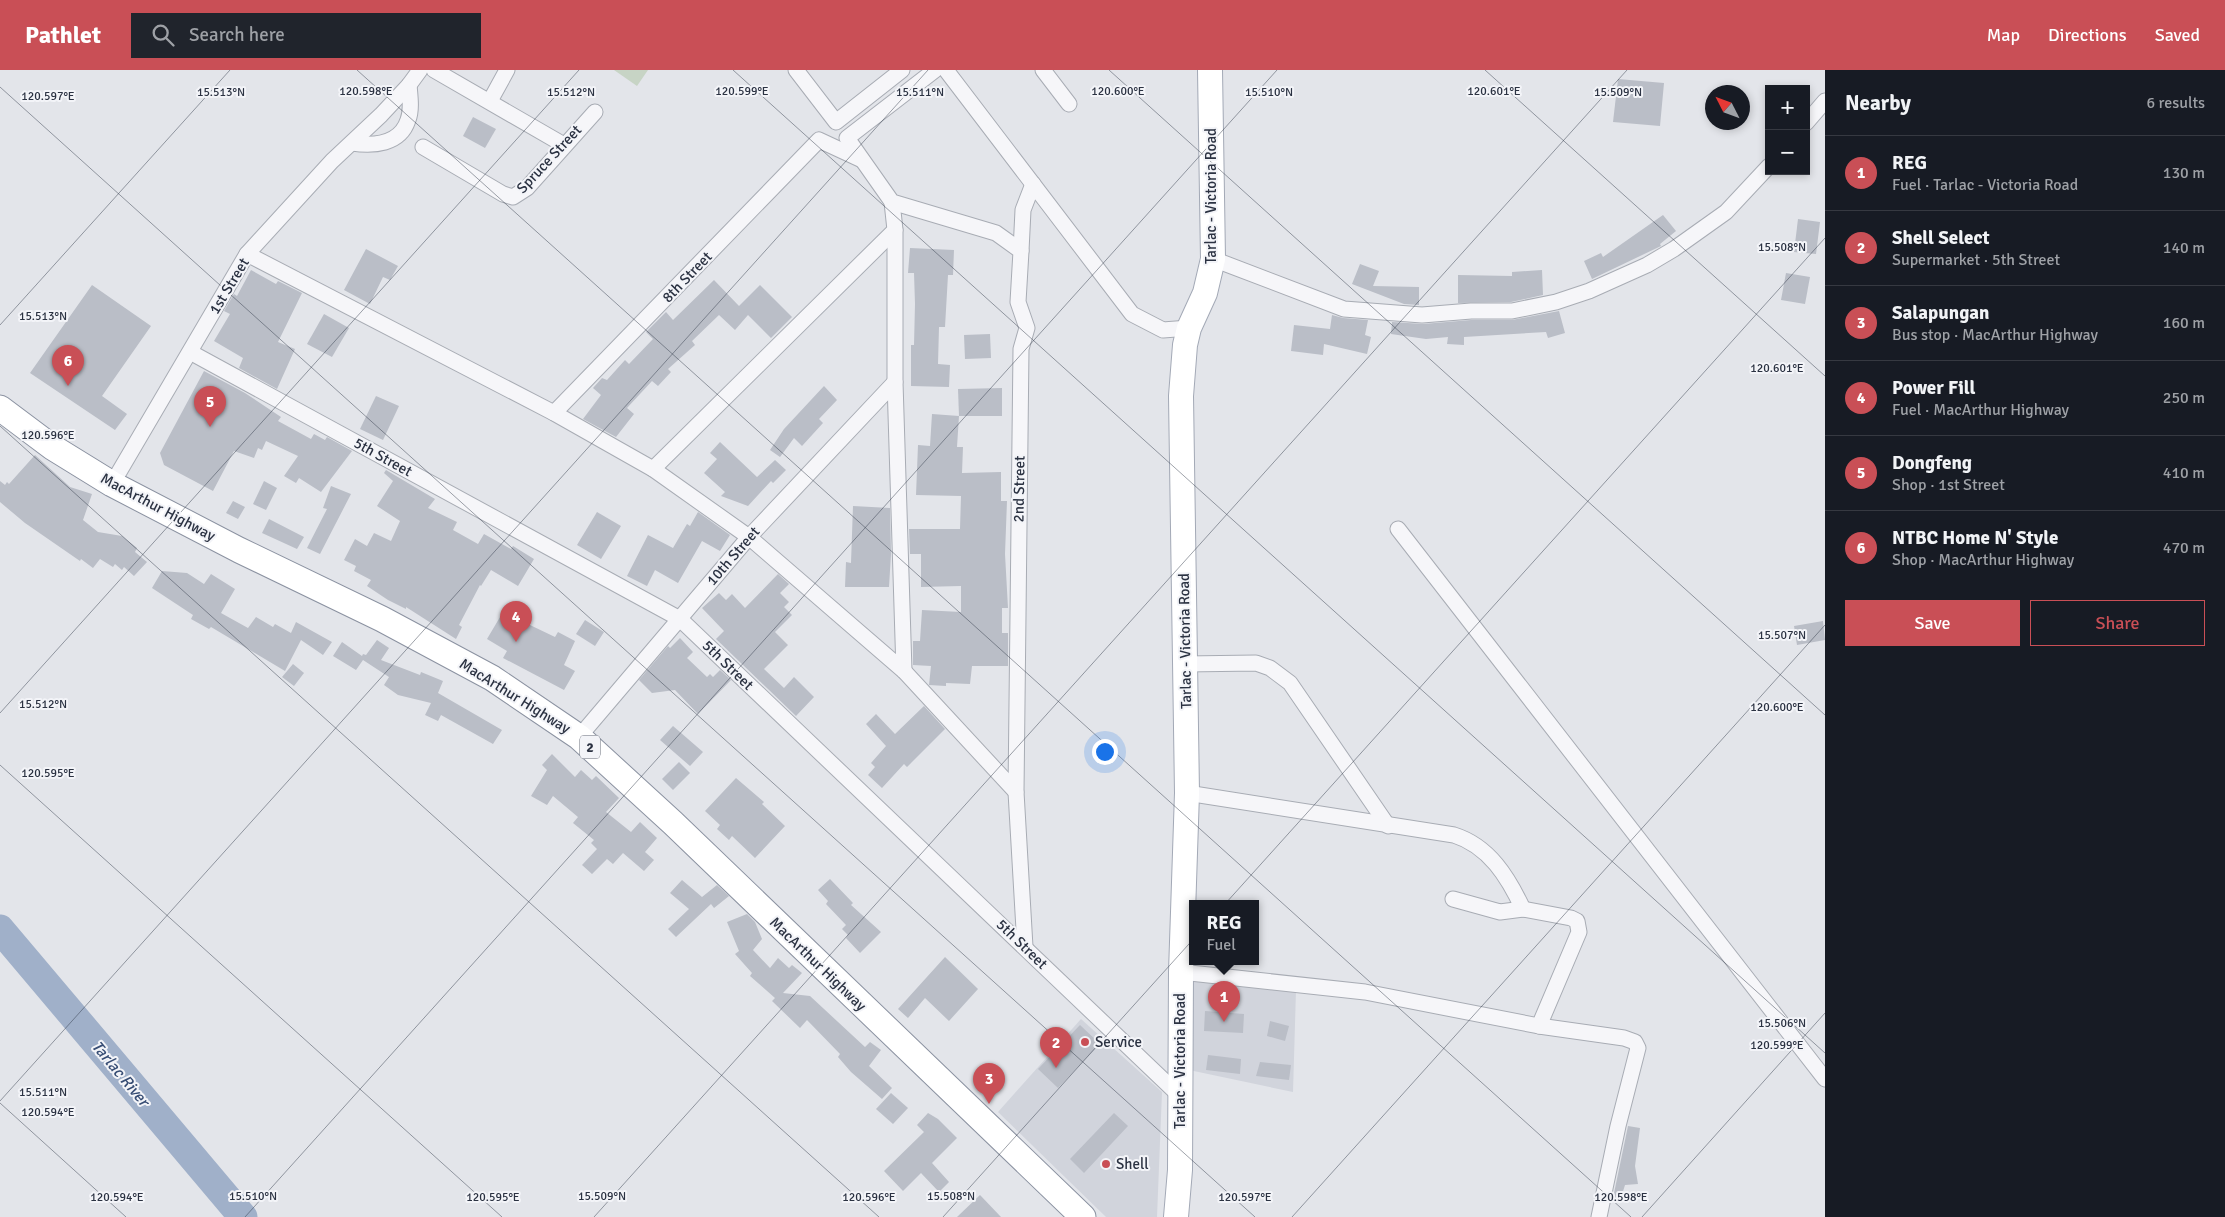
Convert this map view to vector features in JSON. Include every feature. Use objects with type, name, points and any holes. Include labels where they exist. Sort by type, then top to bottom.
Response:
[{"type":"highway","name":"MacArthur Highway","points":[[0,408],[52,447],[112,484],[239,550],[382,618],[492,678],[579,737],[673,823],[1083,1217]]},
{"type":"main road","name":"Tarlac - Victoria Road","points":[[1176,1217],[1180,1170],[1181,972],[1187,793],[1181,396],[1185,346],[1189,328],[1206,293],[1213,259],[1210,70]]},
{"type":"street","name":"1st Street","points":[[112,484],[247,254],[332,162],[381,115],[409,85],[420,70]]},
{"type":"street","points":[[434,70],[564,145]]},
{"type":"street","points":[[490,101],[507,70]]},
{"type":"street","points":[[796,70],[836,122],[884,75],[902,70]]},
{"type":"street","points":[[904,671],[895,382],[895,230],[892,202],[847,138],[935,70]]},
{"type":"street","points":[[946,70],[1132,314],[1163,330],[1189,328]]},
{"type":"street","points":[[1042,70],[1069,104]]},
{"type":"street","points":[[352,143],[370,146],[386,143],[398,134],[408,121],[409,85]]},
{"type":"street","points":[[1810,118],[1825,101]]},
{"type":"street","name":"Spruce Street","points":[[422,148],[503,194],[513,197],[526,188],[594,112]]},
{"type":"street","name":"8th Street","points":[[554,414],[819,140],[863,160]]},
{"type":"street","points":[[1213,259],[1344,309],[1422,315],[1471,311],[1512,311],[1573,297],[1619,279],[1647,265],[1674,249],[1726,212],[1765,170]]},
{"type":"street","name":"2nd Street","points":[[1025,947],[1016,792],[1021,349],[1027,328],[1018,302],[1023,210],[1033,184]]},
{"type":"street","points":[[892,202],[996,233],[1021,251]]},
{"type":"street","points":[[653,469],[895,230]]},
{"type":"street","points":[[247,254],[554,414],[653,469],[749,537],[904,671],[1016,792]]},
{"type":"street","name":"5th Street","points":[[190,352],[680,619],[1180,1096]]},
{"type":"street","name":"10th Street","points":[[579,737],[749,537],[895,382]]},
{"type":"street","points":[[1398,529],[1825,1079]]},
{"type":"street","points":[[1185,664],[1256,663],[1270,668],[1290,684],[1388,826]]},
{"type":"street","points":[[1187,793],[1454,835],[1472,840],[1500,868],[1522,909]]},
{"type":"street","points":[[1453,899],[1500,912],[1522,909],[1571,918],[1579,925],[1579,932],[1539,1026]]},
{"type":"street","points":[[1181,972],[1365,992],[1539,1026],[1624,1038],[1635,1042],[1638,1048],[1618,1126],[1599,1217]]},
{"type":"shaded area","points":[[1192,974],[1296,990],[1293,1092],[1189,1070]]},
{"type":"shaded area","name":"Shell","points":[[1081,1019],[1162,1092],[1157,1217],[1106,1217],[998,1112]]},
{"type":"green space","points":[[614,70],[648,70],[637,86]]},
{"type":"building","points":[[1618,79],[1664,83],[1660,126],[1613,122]]},
{"type":"building","points":[[473,117],[496,129],[485,148],[463,136]]},
{"type":"building","points":[[1663,215],[1676,231],[1660,244],[1661,246],[1592,279],[1584,261],[1601,253],[1603,257]]},
{"type":"building","points":[[1798,219],[1820,222],[1816,254],[1794,252]]},
{"type":"building","points":[[910,248],[954,250],[953,275],[948,275],[945,327],[939,327],[938,364],[950,365],[949,387],[911,386],[911,345],[914,345],[915,304],[914,273],[908,273]]},
{"type":"building","points":[[366,249],[398,266],[390,280],[383,277],[370,304],[344,290]]},
{"type":"building","points":[[1360,264],[1379,271],[1373,286],[1419,287],[1419,305],[1404,304],[1352,284]]},
{"type":"building","points":[[251,270],[276,284],[278,281],[302,293],[278,342],[295,349],[277,389],[239,368],[243,358],[214,341],[230,314],[224,311],[234,294],[237,296]]},
{"type":"building","points":[[1542,270],[1543,295],[1511,302],[1458,303],[1458,275],[1512,276],[1512,272]]},
{"type":"building","points":[[1786,273],[1810,277],[1805,304],[1781,300]]},
{"type":"building","points":[[714,280],[739,306],[760,285],[792,317],[771,338],[748,315],[735,330],[719,315],[692,341],[695,345],[668,369],[671,372],[658,386],[652,381],[627,408],[634,414],[616,437],[583,419],[601,395],[593,388],[602,378],[607,380],[625,360],[629,364],[653,339],[646,332],[666,312],[673,320]]},
{"type":"building","points":[[92,285],[151,326],[102,396],[127,414],[115,430],[30,373]]},
{"type":"building","points":[[1559,311],[1565,333],[1548,338],[1546,332],[1464,337],[1464,345],[1447,344],[1448,337],[1426,339],[1391,334],[1392,322],[1423,324],[1471,320],[1512,320]]},
{"type":"building","points":[[324,314],[349,328],[332,357],[307,344]]},
{"type":"building","points":[[1332,315],[1368,320],[1365,335],[1371,337],[1367,354],[1324,344],[1323,355],[1291,351],[1294,325],[1330,329]]},
{"type":"building","points":[[990,334],[991,358],[965,359],[964,335]]},
{"type":"building","points":[[204,371],[245,393],[281,417],[278,421],[311,439],[314,434],[325,440],[327,437],[352,451],[321,492],[299,478],[296,483],[284,476],[298,456],[266,441],[262,450],[258,448],[254,458],[234,451],[213,491],[164,465],[160,453]]},
{"type":"building","points":[[824,386],[837,400],[819,419],[823,423],[802,446],[794,438],[780,457],[770,450],[784,429]]},
{"type":"building","points":[[1002,388],[1002,416],[959,416],[958,389]]},
{"type":"building","points":[[376,396],[399,406],[383,440],[360,429]]},
{"type":"building","points":[[932,414],[959,416],[957,447],[963,447],[962,473],[1001,472],[1001,501],[1007,501],[1005,554],[1008,608],[1002,608],[1002,633],[1008,633],[1008,666],[972,666],[970,684],[946,683],[946,686],[929,685],[931,666],[913,665],[913,641],[920,641],[922,610],[961,612],[961,586],[921,587],[921,554],[910,554],[909,529],[960,529],[961,496],[916,495],[918,445],[930,446]]},
{"type":"building","points":[[720,442],[757,477],[775,460],[786,470],[773,483],[771,481],[748,506],[721,496],[725,492],[704,473],[717,459],[710,453]]},
{"type":"building","points":[[35,455],[70,487],[92,494],[83,520],[98,532],[122,536],[137,548],[135,552],[147,562],[134,576],[124,567],[122,570],[115,564],[113,567],[100,559],[93,568],[81,559],[80,561],[25,523],[0,502],[0,481],[5,485],[7,482],[9,484]]},
{"type":"building","points":[[386,470],[435,499],[428,508],[457,522],[453,530],[478,544],[484,534],[511,549],[513,546],[534,559],[518,586],[491,570],[480,585],[459,625],[462,627],[456,639],[406,607],[406,609],[388,600],[367,586],[371,580],[354,571],[356,566],[344,560],[355,539],[367,546],[374,533],[391,541],[400,521],[377,506],[393,481],[384,473]]},
{"type":"building","points":[[264,481],[277,488],[266,510],[253,504]]},
{"type":"building","points":[[331,486],[351,494],[320,554],[307,548],[327,509],[323,508]]},
{"type":"building","points":[[233,501],[245,507],[238,519],[226,513]]},
{"type":"building","points":[[853,506],[890,508],[891,554],[889,587],[845,587],[846,562],[851,563]]},
{"type":"building","points":[[597,512],[621,526],[601,559],[577,545]]},
{"type":"building","points":[[698,512],[730,535],[720,551],[702,541],[678,583],[655,570],[647,586],[627,576],[648,535],[673,548],[687,524],[690,526]]},
{"type":"building","points":[[269,519],[304,537],[297,549],[262,533]]},
{"type":"building","points":[[162,571],[187,573],[204,584],[211,574],[235,589],[221,613],[248,628],[256,617],[273,627],[275,624],[291,633],[296,622],[332,642],[323,655],[301,640],[285,671],[211,627],[209,629],[191,619],[193,615],[152,588]]},
{"type":"building","points":[[778,574],[789,584],[780,593],[789,602],[784,607],[792,615],[775,632],[788,645],[764,669],[784,688],[794,677],[814,697],[796,716],[716,639],[724,631],[702,608],[719,593],[726,600],[732,594],[745,608]]},
{"type":"building","points":[[503,612],[555,637],[558,632],[575,641],[564,665],[575,671],[564,690],[503,658],[507,651],[487,639]]},
{"type":"building","points":[[585,620],[604,632],[595,646],[576,634]]},
{"type":"building","points":[[1823,621],[1825,640],[1797,645],[1794,626]]},
{"type":"building","points":[[680,638],[693,652],[687,658],[707,677],[710,674],[713,677],[720,670],[731,680],[698,714],[675,690],[652,693],[639,680],[668,646],[670,648]]},
{"type":"building","points":[[377,640],[389,648],[381,660],[420,675],[421,672],[443,681],[438,693],[502,730],[493,744],[441,715],[438,721],[425,715],[431,703],[398,695],[384,685],[389,677],[363,660],[356,670],[333,656],[342,642],[362,656],[363,654],[366,655]]},
{"type":"building","points":[[293,664],[304,673],[294,686],[282,677]]},
{"type":"building","points":[[924,706],[945,729],[907,767],[904,764],[882,788],[868,775],[875,767],[871,763],[886,746],[866,724],[876,714],[895,734]]},
{"type":"building","points":[[673,726],[703,752],[690,766],[660,740]]},
{"type":"building","points":[[552,754],[575,777],[581,770],[592,780],[596,776],[619,798],[606,812],[631,832],[640,822],[657,838],[645,852],[654,860],[644,871],[623,853],[613,864],[607,859],[592,874],[582,865],[597,849],[591,843],[594,840],[573,823],[578,817],[553,796],[547,805],[531,796],[547,770],[542,765]]},
{"type":"building","points":[[679,762],[690,773],[673,790],[662,779]]},
{"type":"building","points":[[736,778],[764,802],[762,804],[785,826],[755,858],[732,836],[729,840],[717,829],[720,825],[705,811]]},
{"type":"building","points":[[830,879],[853,903],[851,905],[881,932],[860,953],[846,938],[848,935],[842,929],[846,925],[826,904],[828,901],[818,890]]},
{"type":"building","points":[[682,880],[702,897],[717,885],[729,896],[714,908],[711,904],[676,937],[668,929],[689,909],[670,893]]},
{"type":"building","points":[[747,914],[755,922],[762,939],[753,950],[770,968],[778,958],[789,968],[792,965],[802,973],[783,993],[810,996],[865,1047],[870,1042],[881,1050],[869,1066],[892,1088],[882,1099],[851,1072],[838,1057],[840,1054],[807,1020],[800,1028],[772,1001],[775,998],[750,976],[752,973],[735,954],[739,951],[727,922]]},
{"type":"building","points":[[945,957],[978,989],[949,1021],[925,998],[908,1018],[898,1009]]},
{"type":"building","points":[[1205,1011],[1244,1014],[1243,1033],[1204,1031]]},
{"type":"building","points":[[1270,1021],[1289,1026],[1285,1041],[1267,1036]]},
{"type":"building","points":[[1080,1025],[1100,1044],[1058,1088],[1038,1069]]},
{"type":"building","points":[[1208,1055],[1241,1059],[1240,1074],[1206,1070]]},
{"type":"building","points":[[1260,1062],[1291,1065],[1289,1080],[1256,1076]]},
{"type":"building","points":[[891,1093],[908,1108],[893,1124],[876,1109]]},
{"type":"building","points":[[928,1113],[938,1119],[957,1138],[932,1163],[949,1182],[939,1192],[921,1173],[903,1191],[884,1171],[924,1132],[917,1125]]},
{"type":"building","points":[[1114,1113],[1128,1126],[1084,1173],[1070,1159]]},
{"type":"building","points":[[1628,1126],[1640,1128],[1635,1166],[1638,1184],[1625,1185],[1620,1201],[1613,1198]]},
{"type":"building","points":[[980,1195],[1001,1217],[957,1217]]},
{"type":"waterway","name":"Tarlac River","points":[[0,929],[243,1217]]},
{"type":"place","name":"NTBC Home N' Style","points":[[68,386]]},
{"type":"place","name":"Dongfeng","points":[[210,427]]},
{"type":"place","name":"Power Fill","points":[[516,642]]},
{"type":"place","name":"REG","points":[[1224,1022]]},
{"type":"place","name":"Service","points":[[1085,1042]]},
{"type":"place","name":"Shell Select","points":[[1056,1068]]},
{"type":"place","name":"Salapungan","points":[[989,1104]]},
{"type":"place","name":"Shell","points":[[1106,1164]]}]
